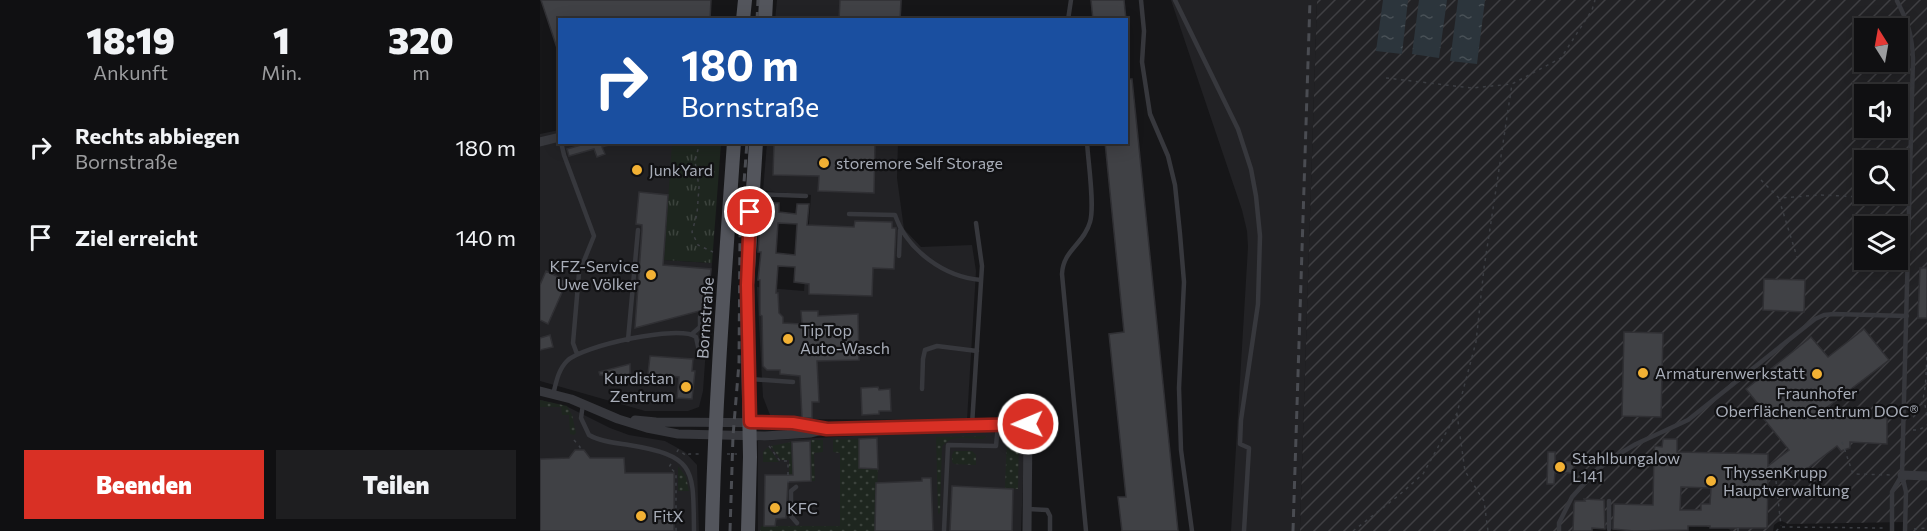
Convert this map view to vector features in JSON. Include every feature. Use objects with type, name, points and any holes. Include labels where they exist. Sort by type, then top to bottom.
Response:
[{"type":"main road","points":[[744,18],[745,0]]},
{"type":"main road","points":[[765,18],[766,0]]},
{"type":"main road","name":"Bornstraße","points":[[712,531],[721,308],[734,144]]},
{"type":"main road","points":[[748,531],[750,429],[747,285],[756,144]]},
{"type":"street","points":[[540,142],[558,137]]},
{"type":"street","points":[[540,391],[583,404],[618,419],[678,434],[716,428],[750,429],[793,423],[827,429],[1028,424],[1027,531]]},
{"type":"street","points":[[618,419],[716,428],[811,433],[827,429]]},
{"type":"street","points":[[1902,476],[1927,476]]},
{"type":"lane","points":[[1068,18],[1071,0]]},
{"type":"lane","points":[[1141,0],[1144,32],[1142,62],[1150,114],[1168,156],[1175,184],[1179,224],[1184,282],[1179,388],[1181,450],[1192,531]]},
{"type":"lane","points":[[1175,0],[1238,129],[1251,169],[1256,196],[1260,236],[1258,304],[1241,420],[1240,444],[1249,448],[1244,531]]},
{"type":"lane","points":[[1897,2],[1906,18],[1912,37],[1902,476],[1906,492],[1908,530]]},
{"type":"lane","points":[[561,144],[594,236],[579,273],[573,343],[577,354]]},
{"type":"lane","points":[[1086,531],[1062,263],[1085,235],[1091,220],[1087,144]]},
{"type":"lane","points":[[752,194],[806,196]]},
{"type":"lane","points":[[849,214],[895,215],[900,230],[899,255]]},
{"type":"lane","points":[[972,425],[982,266],[976,223]]},
{"type":"lane","points":[[628,340],[638,230]]},
{"type":"lane","points":[[900,230],[917,250],[936,265],[962,276],[981,280]]},
{"type":"lane","points":[[1558,531],[1558,523],[1572,497],[1596,470],[1628,449],[1688,420],[1815,319],[1834,314],[1907,316]]},
{"type":"lane","points":[[553,395],[559,373],[568,360],[577,354],[656,334],[692,333],[699,327],[700,317]]},
{"type":"lane","points":[[692,333],[696,337],[699,351]]},
{"type":"lane","points":[[922,389],[925,350],[937,346],[976,351]]},
{"type":"lane","points":[[749,379],[789,380]]},
{"type":"lane","points":[[583,404],[580,418],[589,435],[608,442],[636,446],[674,457],[688,469],[693,489],[693,531]]},
{"type":"lane","points":[[944,531],[948,445],[996,446],[998,425]]},
{"type":"lane","points":[[1890,530],[1892,492],[1902,476]]},
{"type":"lane","points":[[796,487],[791,491],[790,510],[791,516],[797,523]]},
{"type":"lane","points":[[1609,529],[1610,501]]},
{"type":"lane","points":[[1028,509],[1047,510],[1050,516],[1050,531]]},
{"type":"path","points":[[1386,78],[1472,88],[1512,84],[1561,58],[1592,10],[1595,0]]},
{"type":"path","points":[[1353,531],[1423,474],[1456,413],[1476,342],[1484,268],[1512,84]]},
{"type":"path","points":[[700,144],[696,162],[699,187],[697,214],[692,232],[698,245],[715,252]]},
{"type":"path","points":[[1761,180],[1779,198],[1797,257]]},
{"type":"path","points":[[1779,198],[1821,195],[1910,199]]},
{"type":"path","points":[[1927,352],[1925,404],[1927,416]]},
{"type":"path","points":[[1913,417],[1925,404]]},
{"type":"path","points":[[1456,413],[1465,471],[1484,501],[1488,531]]},
{"type":"path","points":[[1913,430],[1919,430],[1927,424]]},
{"type":"path","points":[[574,440],[580,450]]},
{"type":"path","points":[[1842,442],[1853,474],[1902,476]]},
{"type":"path","points":[[767,443],[780,461],[788,461],[787,486]]},
{"type":"path","points":[[1776,481],[1781,527]]},
{"type":"path","points":[[1776,531],[1781,527],[1890,530]]},
{"type":"path","points":[[1908,530],[1927,528]]},
{"type":"shaded area","points":[[777,0],[902,0],[901,18],[775,18]]},
{"type":"shaded area","points":[[1171,0],[1317,0],[1300,531],[1231,531],[1248,247],[1247,231],[1242,210]]},
{"type":"shaded area","points":[[1317,0],[1927,0],[1927,531],[1905,531],[1905,522],[1788,524],[1782,521],[1774,525],[1773,531],[1731,531],[1728,528],[1689,526],[1688,530],[1593,528],[1592,531],[1300,531]]},
{"type":"shaded area","points":[[558,130],[558,144],[673,144],[664,260],[712,263],[703,391],[699,407],[688,411],[645,411],[540,381],[540,134]]},
{"type":"shaded area","points":[[767,144],[898,144],[897,178],[904,229],[921,247],[972,245],[976,271],[967,420],[797,419],[770,415],[763,397],[757,287],[804,291],[811,195],[763,191]]},
{"type":"shaded area","points":[[540,400],[568,407],[629,435],[665,441],[685,452],[697,465],[699,531],[540,531]]},
{"type":"shaded area","points":[[1025,429],[1021,531],[758,531],[758,441]]},
{"type":"green space","points":[[672,144],[721,144],[712,263],[664,260]]},
{"type":"green space","points":[[540,400],[567,406],[572,415],[576,433],[570,434],[569,415],[562,415],[561,407],[540,407]]},
{"type":"green space","points":[[1007,435],[1017,435],[1019,438],[1018,489],[1005,488]]},
{"type":"green space","points":[[987,436],[983,439],[950,440],[942,447],[940,513],[938,514],[936,437]]},
{"type":"green space","points":[[833,439],[859,439],[859,467],[878,469],[875,531],[760,531],[761,526],[840,526],[840,453],[833,452]]},
{"type":"green space","points":[[811,440],[823,440],[823,452],[814,453],[815,481],[811,481]]},
{"type":"green space","points":[[791,442],[793,477],[789,477],[789,460],[781,460],[771,446]]},
{"type":"green space","points":[[768,447],[779,462],[763,462],[763,452]]},
{"type":"green space","points":[[954,451],[972,451],[976,455],[976,465],[954,464],[952,455]]},
{"type":"green space","points":[[678,466],[686,477],[689,491],[678,491]]},
{"type":"water","points":[[1383,0],[1408,0],[1402,54],[1376,51]]},
{"type":"water","points":[[1419,0],[1447,0],[1439,58],[1412,54]]},
{"type":"water","points":[[1458,0],[1485,0],[1477,64],[1450,61]]},
{"type":"building","points":[[541,0],[711,0],[710,18],[558,18],[558,51]]},
{"type":"building","points":[[840,0],[901,0],[900,18],[839,18]]},
{"type":"building","points":[[1091,0],[1124,0],[1126,18],[1093,18]]},
{"type":"building","points":[[1128,79],[1132,79],[1178,531],[1122,531],[1118,497],[1126,497],[1109,334],[1124,332],[1105,144],[1128,144]]},
{"type":"building","points":[[609,144],[602,147],[605,154],[597,157],[594,149],[569,156],[567,149],[581,145]]},
{"type":"building","name":"storemore Self Storage","points":[[774,144],[875,144],[874,193],[818,191],[819,176],[773,175]]},
{"type":"building","points":[[639,192],[668,195],[663,265],[711,269],[707,309],[635,328],[642,230],[642,225],[636,224]]},
{"type":"building","points":[[761,203],[779,203],[779,212],[796,214],[797,204],[809,204],[807,225],[854,227],[855,221],[892,222],[892,228],[896,228],[894,269],[873,268],[872,296],[809,294],[809,284],[794,282],[795,267],[778,266],[776,293],[778,293],[779,313],[783,317],[783,323],[802,324],[801,311],[818,311],[818,316],[858,314],[859,360],[817,361],[819,402],[812,402],[812,418],[802,418],[800,376],[780,374],[780,370],[767,370],[763,366],[760,280],[758,280],[761,252],[758,252]],"holes":[[[778,223],[797,224],[795,255],[776,253]]]},
{"type":"building","points":[[1920,268],[1927,268],[1927,318],[1918,318]]},
{"type":"building","points":[[546,271],[567,281],[548,324],[540,320],[540,285]]},
{"type":"building","points":[[1764,279],[1805,280],[1804,312],[1763,310]]},
{"type":"building","points":[[1864,329],[1889,360],[1817,415],[1887,418],[1887,444],[1850,442],[1850,448],[1841,451],[1837,446],[1791,481],[1787,476],[1768,477],[1767,528],[1688,526],[1688,530],[1613,529],[1614,504],[1653,505],[1654,450],[1655,446],[1662,447],[1663,439],[1677,439],[1677,452],[1768,454],[1768,466],[1789,450],[1759,413],[1763,410],[1746,389],[1811,337],[1828,357]],"holes":[[[1681,487],[1711,488],[1710,504],[1701,504],[1701,510],[1680,510]]]},
{"type":"building","name":"Armaturenwerkstatt","points":[[1624,332],[1663,333],[1661,417],[1622,416]]},
{"type":"building","points":[[550,335],[553,347],[540,350],[540,338]]},
{"type":"building","name":"Kurdistan Zentrum","points":[[650,356],[693,359],[692,371],[695,371],[692,399],[677,398],[679,377],[648,374]]},
{"type":"building","points":[[630,364],[630,375],[600,375],[599,372]]},
{"type":"building","points":[[878,387],[879,390],[890,389],[891,411],[862,415],[861,388]]},
{"type":"building","points":[[877,438],[878,469],[859,468],[859,439]]},
{"type":"building","points":[[810,441],[811,481],[788,482],[786,518],[776,519],[775,526],[764,526],[765,475],[793,475],[792,442]]},
{"type":"building","points":[[575,450],[584,450],[590,458],[624,458],[625,473],[674,473],[674,531],[540,531],[540,459],[569,458]]},
{"type":"building","name":"Stahlbungalow L141","points":[[1548,452],[1555,452],[1555,461],[1574,462],[1573,473],[1555,473],[1554,484],[1547,484]]},
{"type":"building","points":[[922,478],[931,478],[933,531],[875,531],[876,483],[922,481]]},
{"type":"building","points":[[952,486],[1013,489],[1012,531],[950,531]]},
{"type":"building","points":[[1584,499],[1604,500],[1605,529],[1592,528],[1592,531],[1573,531],[1575,501],[1585,501]]},
{"type":"railway","points":[[757,18],[758,0]]},
{"type":"railway","points":[[1293,531],[1310,0]]},
{"type":"railway","points":[[730,531],[733,436],[739,363],[740,237],[747,144]]},
{"type":"place","name":"storemore Self Storage","points":[[824,163]]},
{"type":"place","name":"JunkYard","points":[[637,170]]},
{"type":"place","name":"KFZ-Service Uwe Völker","points":[[651,275]]},
{"type":"place","name":"TipTop Auto-Wasch","points":[[788,339]]},
{"type":"place","name":"Armaturenwerkstatt","points":[[1643,373]]},
{"type":"place","name":"Fraunhofer OberflächenCentrum DOC®","points":[[1817,374]]},
{"type":"place","name":"Kurdistan Zentrum","points":[[686,387]]},
{"type":"place","name":"Stahlbungalow L141","points":[[1560,467]]},
{"type":"place","name":"ThyssenKrupp Hauptverwaltung","points":[[1711,481]]},
{"type":"place","name":"KFC","points":[[775,508]]},
{"type":"place","name":"FitX","points":[[641,516]]},
{"type":"route","points":[[750,212],[747,285],[750,422],[793,423],[827,429],[1028,424]]}]
